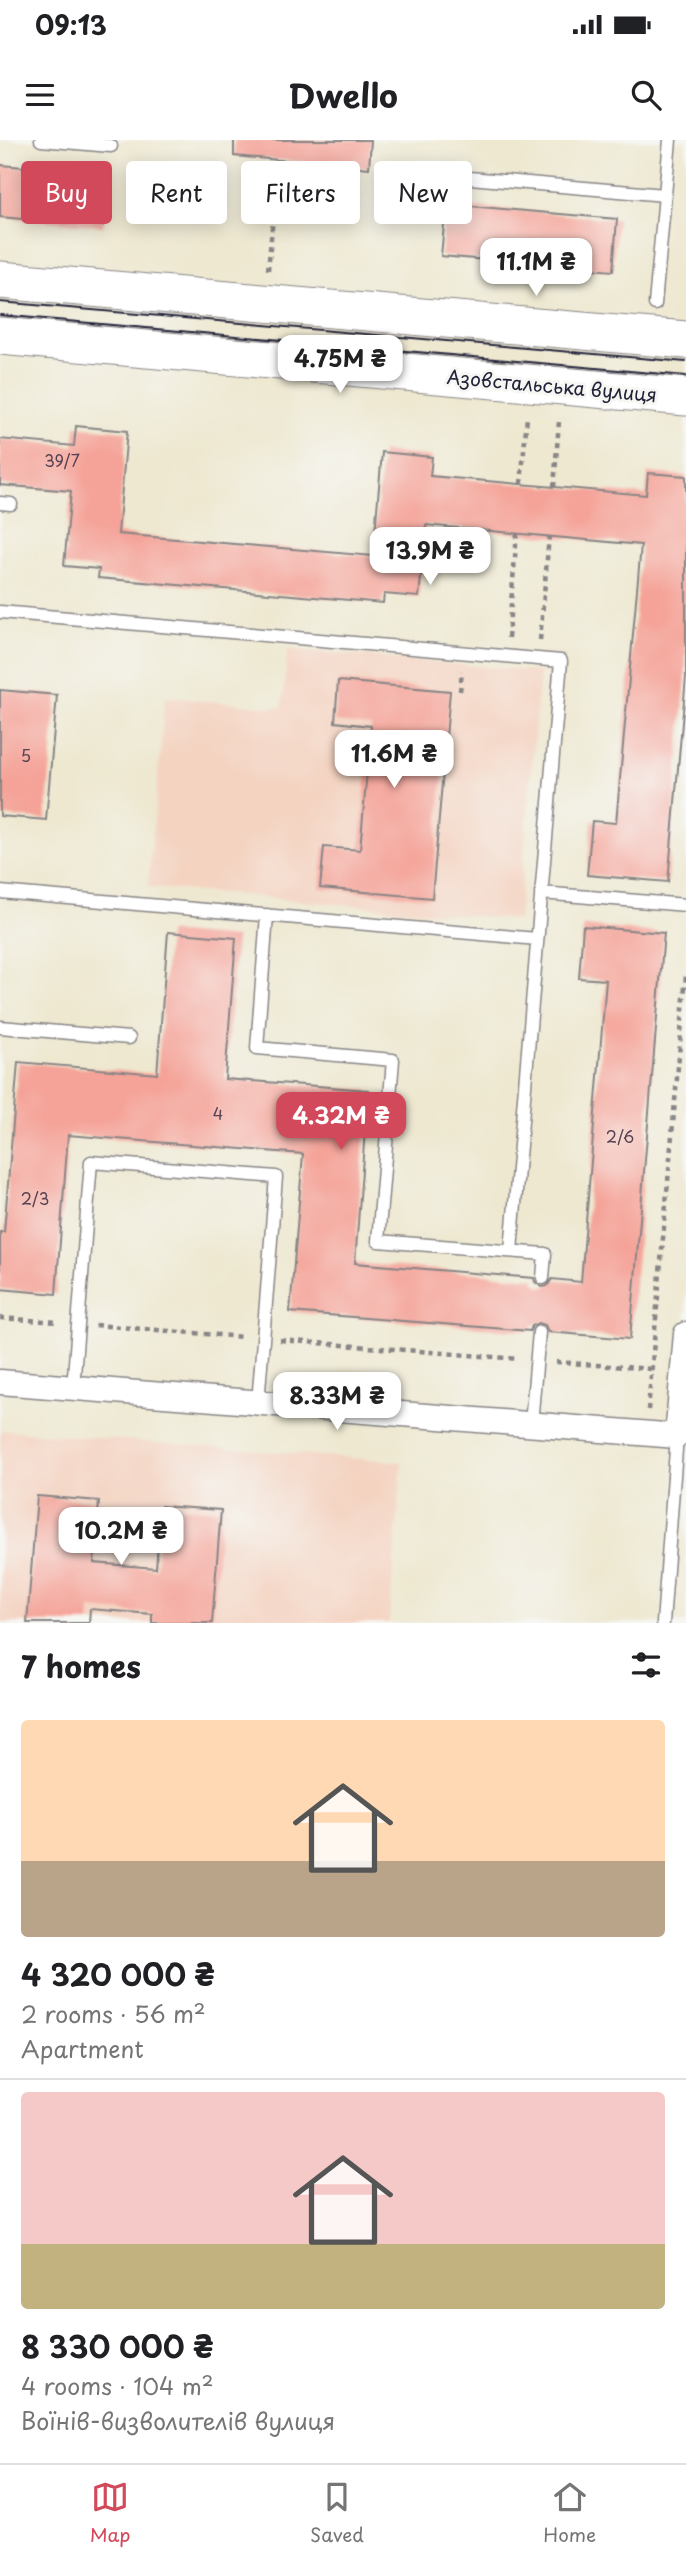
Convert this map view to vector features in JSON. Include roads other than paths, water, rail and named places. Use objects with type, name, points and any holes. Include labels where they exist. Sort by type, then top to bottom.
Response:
[{"type":"street","points":[[0,280],[686,340]]},
{"type":"street","name":"Азовстальська вулиця","points":[[0,336],[686,397]]},
{"type":"street","points":[[0,1382],[677,1436],[686,1334]]},
{"type":"lane","points":[[41,140],[111,146]]},
{"type":"lane","points":[[655,304],[670,140]]},
{"type":"lane","points":[[472,178],[665,195]]},
{"type":"lane","points":[[0,612],[561,661],[510,1251]]},
{"type":"lane","points":[[0,892],[537,939]]},
{"type":"lane","points":[[541,893],[686,905]]},
{"type":"lane","points":[[267,915],[257,1048],[393,1060],[378,1241],[545,1254],[543,1278]]},
{"type":"lane","points":[[0,1027],[129,1038]]},
{"type":"lane","points":[[73,1388],[91,1162],[276,1177],[258,1403]]},
{"type":"lane","points":[[531,1424],[539,1332]]},
{"type":"lane","points":[[663,1623],[677,1436]]},
{"type":"tram line","points":[[0,302],[686,362]]},
{"type":"tram line","points":[[0,315],[686,376]]}]
